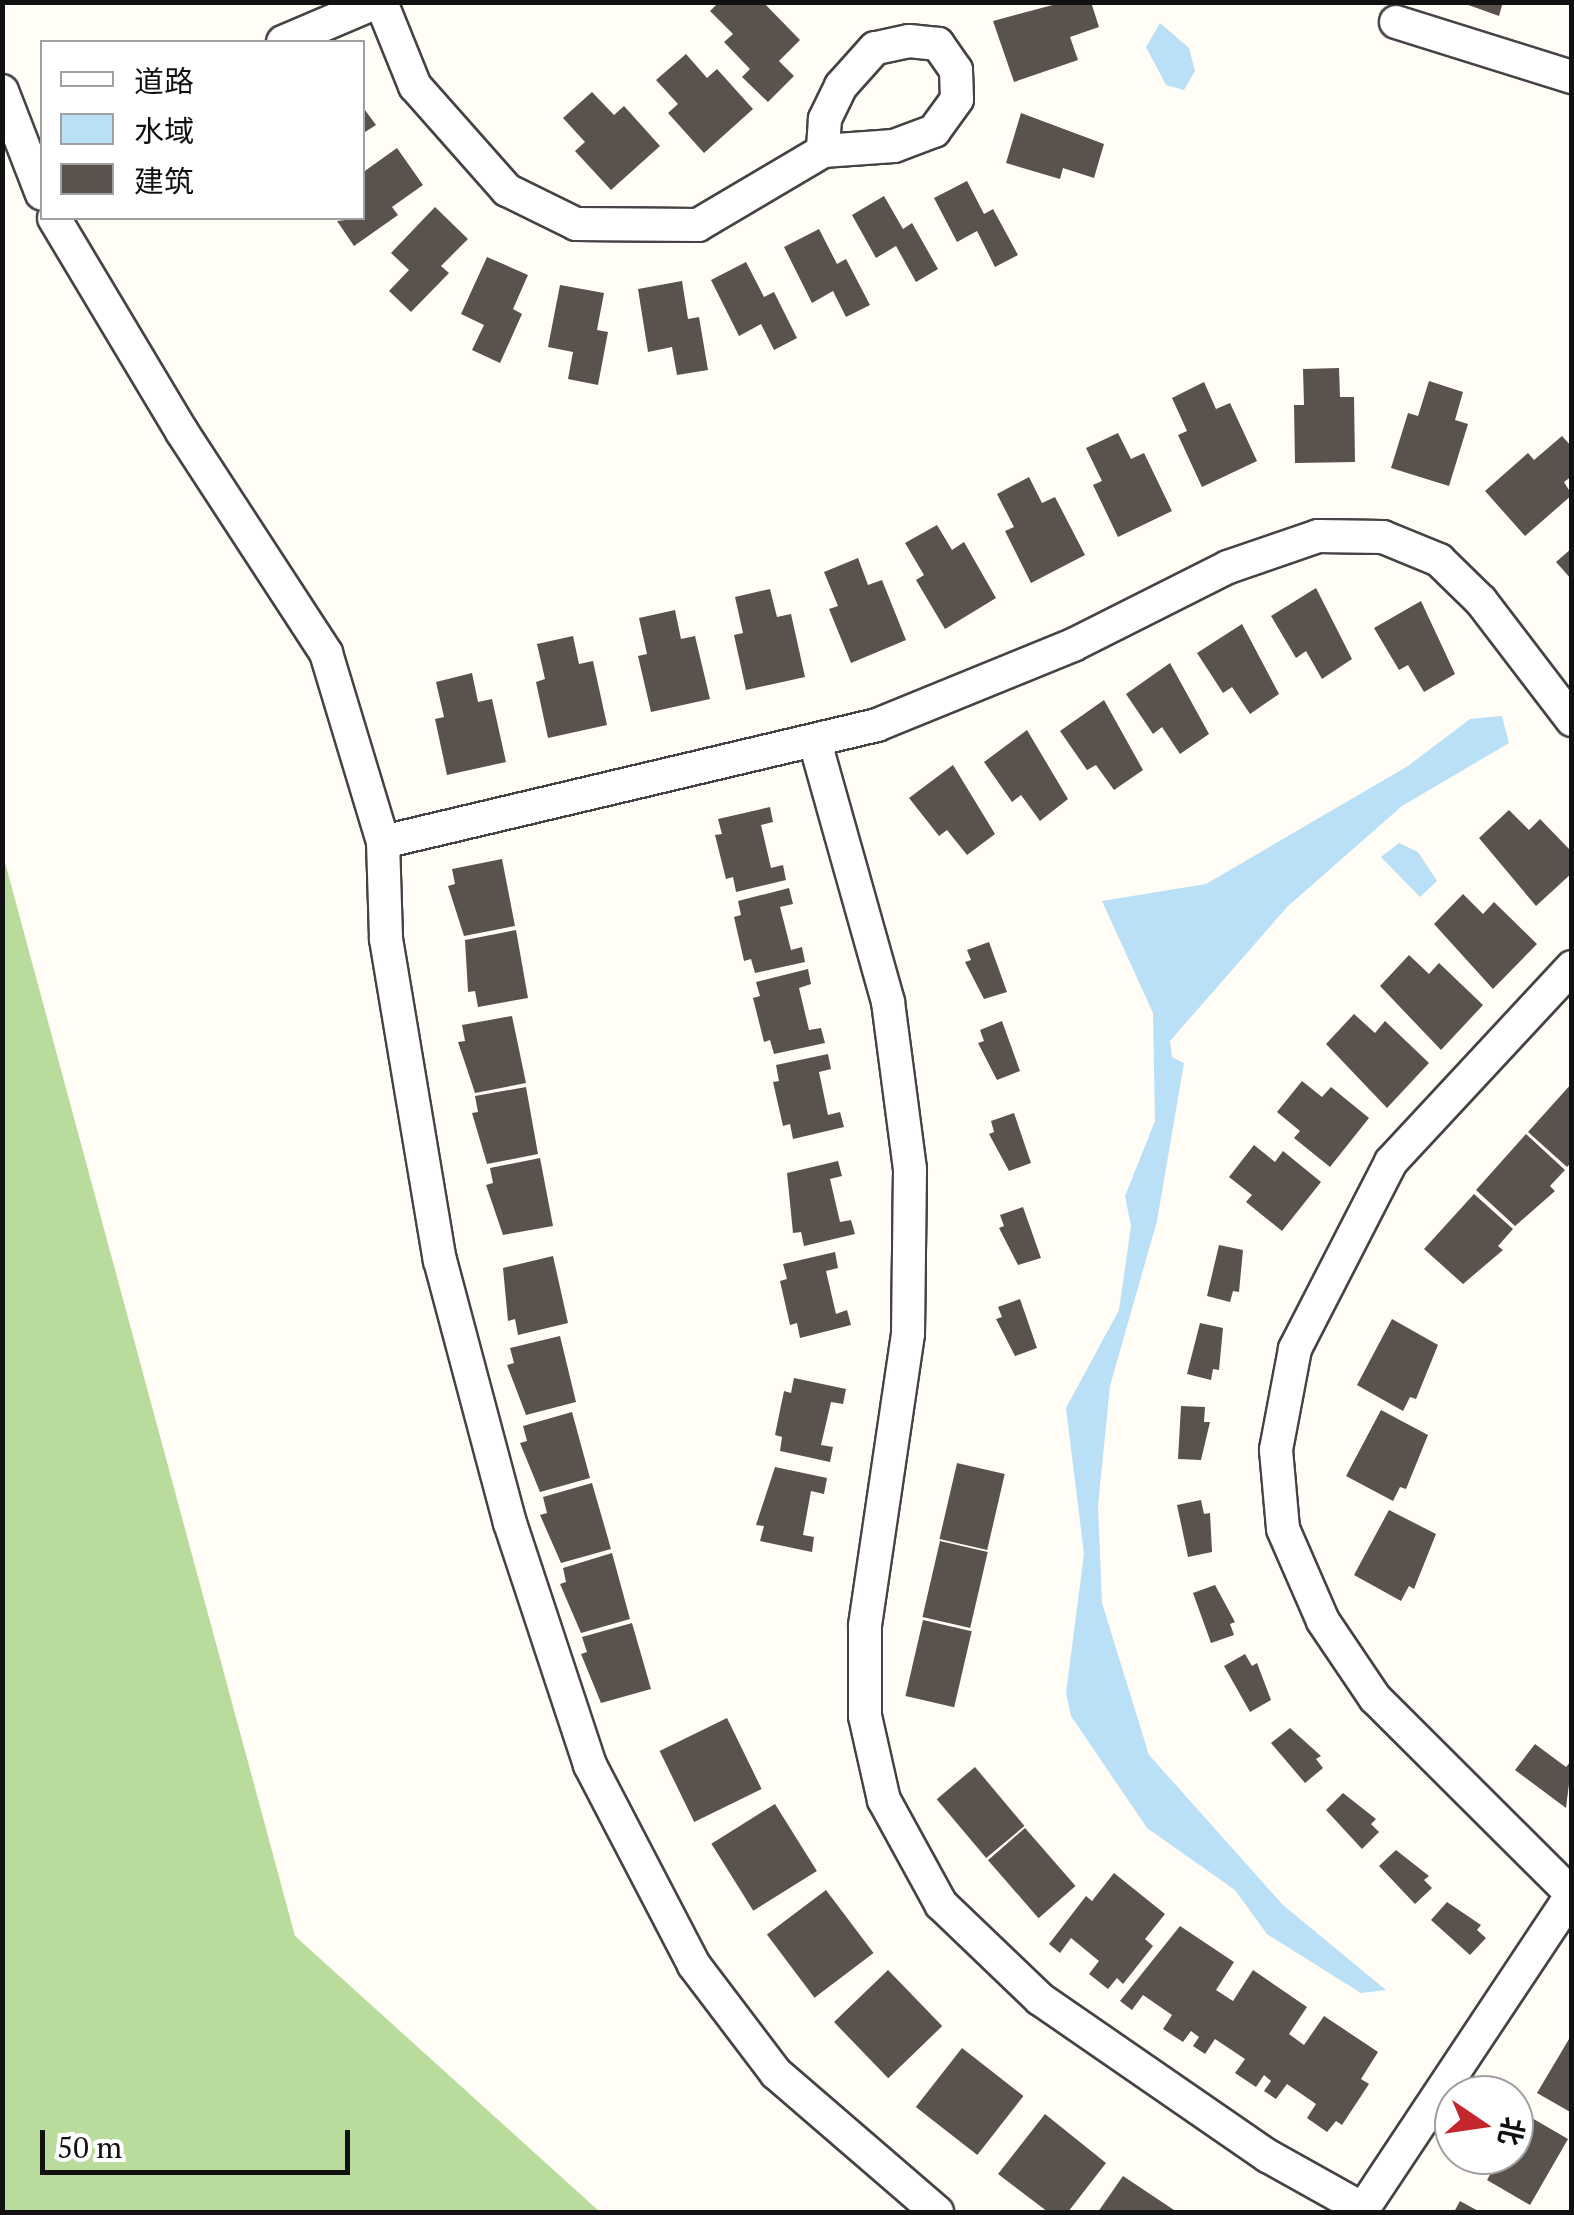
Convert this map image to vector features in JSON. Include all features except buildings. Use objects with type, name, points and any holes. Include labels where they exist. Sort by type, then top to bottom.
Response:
[{"type":"street","points":[[288,40],[380,2],[415,86],[507,190],[576,224],[698,226],[823,151]]},
{"type":"street","points":[[1396,22],[1572,76]]},
{"type":"street","points":[[2,91],[32,138],[40,183]]},
{"type":"street","points":[[55,220],[182,432],[326,653],[383,842],[386,939],[440,1260],[510,1523],[590,1765],[694,1965],[776,2073],[937,2212]]},
{"type":"street","points":[[383,842],[877,725],[1073,646],[1228,567],[1318,536],[1382,538],[1440,560],[1480,601],[1572,720]]},
{"type":"street","points":[[814,742],[888,1002],[910,1170],[908,1334],[865,1626],[865,1716],[884,1800],[941,1904],[1040,1998],[1187,2103],[1362,2211],[1571,1894],[1376,1698],[1323,1620],[1283,1529],[1276,1450],[1294,1349],[1390,1162],[1572,968]]},
{"type":"green space","points":[[3,855],[295,1936],[600,2212],[3,2212]]},
{"type":"water","points":[[1160,23],[1189,48],[1195,71],[1184,90],[1166,85],[1146,47]]},
{"type":"water","points":[[1502,716],[1509,743],[1402,806],[1287,907],[1170,1041],[1172,1057],[1184,1063],[1157,1221],[1110,1386],[1098,1506],[1102,1603],[1149,1755],[1283,1905],[1386,1990],[1361,1993],[1267,1934],[1235,1890],[1147,1828],[1071,1716],[1066,1693],[1084,1554],[1066,1408],[1119,1310],[1131,1226],[1125,1196],[1155,1121],[1153,1013],[1102,901],[1206,884],[1408,766],[1470,719]]},
{"type":"water","points":[[1399,843],[1418,852],[1437,881],[1420,897],[1381,857]]}]
